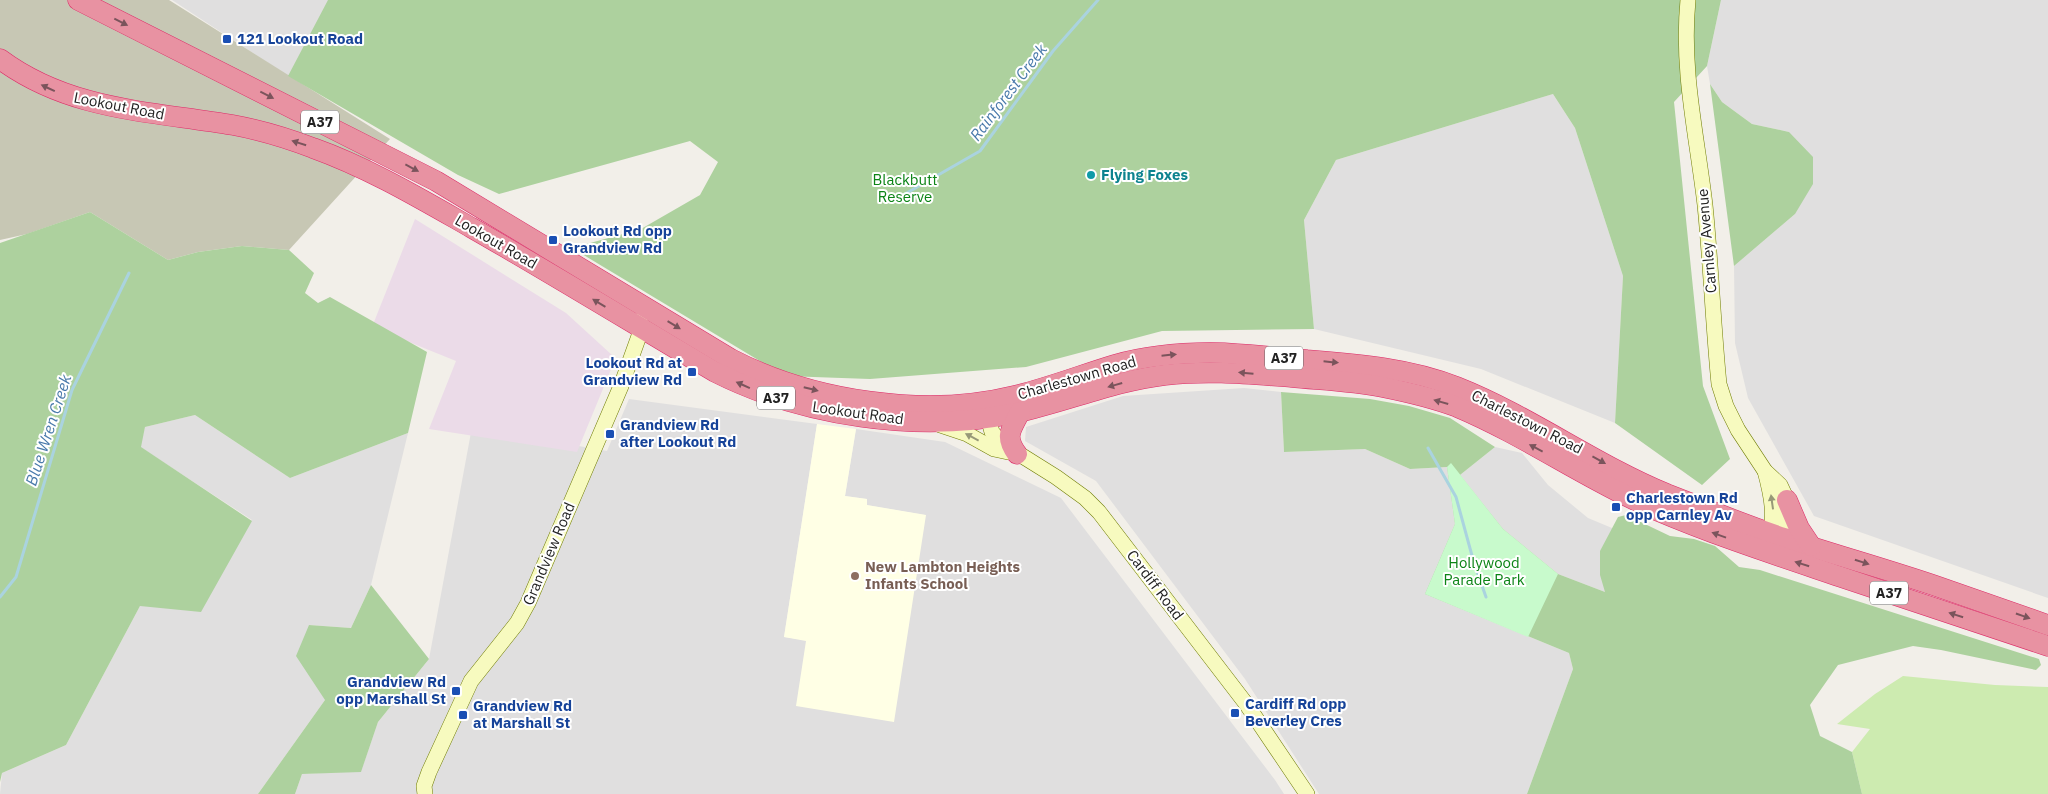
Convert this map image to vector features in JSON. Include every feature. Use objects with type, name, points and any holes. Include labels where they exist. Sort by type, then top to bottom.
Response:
[{"type":"highway","name":"Lookout Road","points":[[79,1],[429,177],[730,359],[773,378],[798,386],[858,399],[986,410]]},
{"type":"highway","name":"Lookout Road","points":[[0,59],[9,71],[79,100],[251,129],[313,147],[344,160],[514,252],[715,372],[762,394],[820,410],[891,420],[927,422],[986,410]]},
{"type":"highway","name":"Charlestown Road","points":[[986,410],[1016,396],[1117,364],[1152,357],[1191,353],[1263,356],[1379,367],[1418,375],[1453,385],[1495,403],[1621,472],[1773,544],[2048,646]]},
{"type":"highway","name":"Charlestown Road","points":[[986,410],[1020,412],[1126,382],[1183,373],[1240,372],[1380,386],[1407,392],[1461,409],[1486,420],[1610,488],[1646,506],[1694,526],[1773,544],[1811,546],[2048,625]]},
{"type":"highway","points":[[1017,454],[1010,443],[1010,434],[1020,412]]},
{"type":"highway","points":[[1787,500],[1799,528],[1811,546]]},
{"type":"main road","name":"Carnley Avenue","points":[[1688,0],[1687,80],[1704,203],[1719,384],[1726,406],[1738,430],[1765,471],[1780,485],[1787,500]]},
{"type":"main road","points":[[633,300],[641,322],[641,328]]},
{"type":"main road","name":"Grandview Road","points":[[425,794],[424,786],[429,772],[470,681],[517,623],[528,603],[621,386],[641,328]]},
{"type":"main road","name":"Cardiff Road","points":[[986,410],[994,435],[1000,442],[1056,477],[1085,498],[1099,512],[1247,705],[1307,794]]},
{"type":"main road","points":[[927,422],[960,432],[994,449],[1017,454]]},
{"type":"main road","name":"Carnley Avenue","points":[[1765,471],[1773,504],[1773,544]]},
{"type":"main road","points":[[1773,544],[1787,500]]},
{"type":"shaded area","points":[[0,0],[169,0],[390,139],[289,250],[242,246],[198,252],[168,260],[90,212],[27,234],[0,240]]},
{"type":"shaded area","points":[[172,0],[331,0],[291,78]]},
{"type":"shaded area","points":[[1721,0],[2048,0],[2048,598],[1814,516],[1748,398],[1735,343],[1734,266],[1795,214],[1789,132],[1752,124],[1722,102],[1710,84],[1707,66]]},
{"type":"shaded area","points":[[1553,94],[1575,128],[1623,276],[1615,423],[1481,369],[1314,329],[1304,220],[1336,160]]},
{"type":"shaded area","points":[[415,219],[566,313],[612,355],[614,362],[577,452],[429,429],[456,361],[372,327]]},
{"type":"shaded area","points":[[1244,388],[1281,392],[1284,452],[1365,449],[1410,469],[1447,467],[1455,524],[1426,594],[1569,653],[1573,669],[1527,794],[1319,794],[1245,679],[1096,481],[1025,441],[1026,427],[1123,396]]},
{"type":"shaded area","points":[[629,399],[817,424],[784,637],[806,640],[925,515],[866,505],[867,499],[845,496],[856,429],[945,442],[1061,498],[1284,794],[295,794],[302,774],[361,771],[378,722],[429,659],[472,427],[607,451]]},
{"type":"shaded area","points":[[195,415],[290,478],[408,433],[371,585],[351,628],[309,625],[325,700],[258,794],[0,794],[2,773],[66,745],[140,606],[252,520],[140,447],[145,427]]},
{"type":"shaded area","name":"New Lambton Heights Infants School","points":[[817,424],[856,429],[845,496],[867,499],[867,505],[926,515],[894,722],[796,706],[806,641],[784,637]]},
{"type":"shaded area","points":[[1495,447],[1522,453],[1548,485],[1588,518],[1624,533],[1605,592],[1558,574],[1503,529],[1460,475]]},
{"type":"green space","name":"Blackbutt Reserve","points":[[328,0],[1721,0],[1707,66],[1674,102],[1703,386],[1730,459],[1702,485],[1615,423],[1623,276],[1575,128],[1553,94],[1336,160],[1304,220],[1314,329],[1162,331],[1026,367],[870,379],[785,376],[572,248],[641,229],[700,195],[718,162],[690,141],[499,194],[458,175],[288,76]]},
{"type":"green space","points":[[1710,84],[1722,102],[1752,124],[1789,132],[1813,157],[1813,184],[1795,214],[1734,266]]},
{"type":"green space","points":[[90,212],[168,260],[198,252],[242,246],[289,250],[314,273],[305,293],[318,303],[330,297],[427,352],[408,433],[290,478],[195,415],[145,427],[141,447],[252,521],[201,612],[140,606],[66,745],[2,773],[0,782],[0,243]]},
{"type":"green space","points":[[1281,392],[1370,399],[1409,406],[1450,418],[1495,447],[1460,475],[1503,529],[1558,574],[1605,592],[1600,575],[1600,551],[1618,517],[1626,515],[1670,536],[1694,539],[1715,546],[1739,567],[1760,570],[2039,659],[2041,665],[2036,670],[1913,646],[1838,665],[1810,705],[1820,736],[1852,752],[1862,794],[1527,794],[1573,669],[1569,653],[1425,594],[1455,524],[1447,467],[1410,469],[1365,449],[1284,452]]},
{"type":"green space","name":"Hollywood Parade Park","points":[[1451,463],[1503,529],[1558,574],[1528,637],[1425,594],[1455,524],[1447,467]]},
{"type":"green space","points":[[371,585],[429,659],[378,722],[361,772],[302,774],[295,794],[258,794],[325,700],[296,656],[309,625],[351,628]]},
{"type":"green space","points":[[1903,676],[1995,685],[2048,687],[2048,794],[1862,794],[1852,752],[1870,729],[1837,724],[1875,694]]},
{"type":"waterway","name":"Rainforest Creek","points":[[898,198],[980,151],[1053,51],[1098,0]]},
{"type":"waterway","name":"Blue Wren Creek","points":[[0,597],[16,577],[72,390],[129,273]]},
{"type":"waterway","points":[[1428,448],[1456,497],[1474,563],[1486,597]]},
{"type":"place","name":"121 Lookout Road","points":[[227,39]]},
{"type":"place","name":"Flying Foxes","points":[[1091,175]]},
{"type":"place","name":"Lookout Rd opp Grandview Rd","points":[[553,240]]},
{"type":"place","name":"Lookout Rd at Grandview Rd","points":[[692,372]]},
{"type":"place","name":"Grandview Rd after Lookout Rd","points":[[610,434]]},
{"type":"place","name":"Charlestown Rd opp Carnley Av","points":[[1616,507]]},
{"type":"place","name":"New Lambton Heights Infants School","points":[[855,576]]},
{"type":"place","name":"Grandview Rd opp Marshall St","points":[[456,691]]},
{"type":"place","name":"Cardiff Rd opp Beverley Cres","points":[[1235,713]]},
{"type":"place","name":"Grandview Rd at Marshall St","points":[[463,715]]}]
